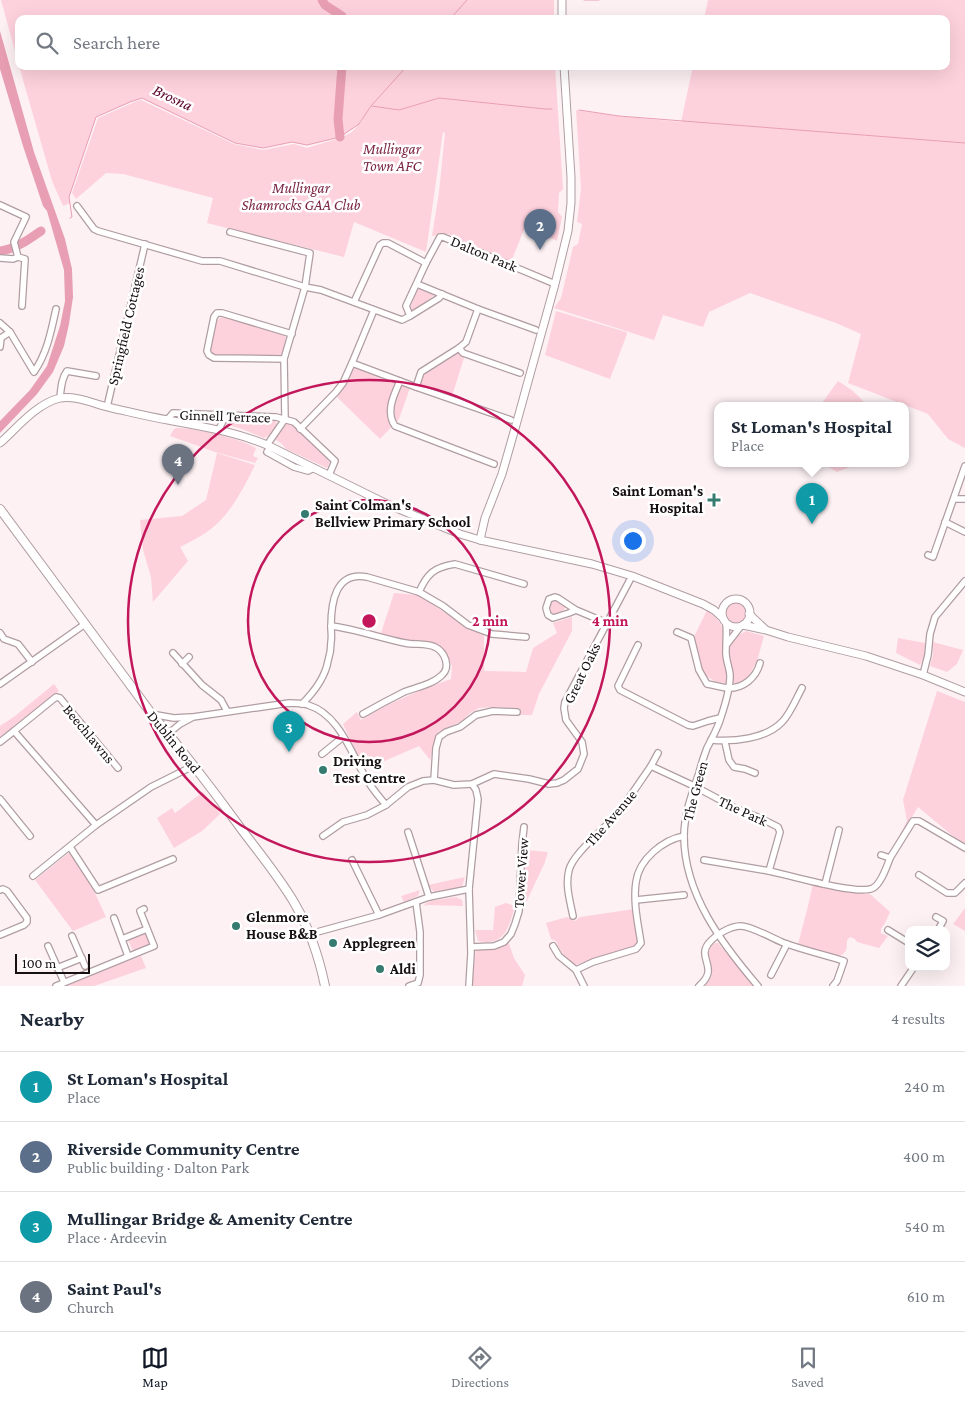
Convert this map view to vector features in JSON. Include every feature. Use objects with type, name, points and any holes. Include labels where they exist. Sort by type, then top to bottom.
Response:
[{"type":"main road","name":"Dublin Road","points":[[0,509],[151,713],[224,805],[279,880],[296,905],[310,934],[326,986]]},
{"type":"street","points":[[562,0],[562,15]]},
{"type":"street","points":[[480,540],[485,518],[502,474],[568,231],[571,177],[564,70]]},
{"type":"street","points":[[0,204],[26,218],[14,242],[17,254],[25,259],[22,306]]},
{"type":"street","points":[[77,206],[98,232],[202,261],[220,261],[321,290],[402,320],[439,298],[442,294]]},
{"type":"street","name":"Ginnell Terrace","points":[[230,232],[310,253],[305,286],[284,359],[285,419],[268,446]]},
{"type":"street","name":"Dalton Park","points":[[410,316],[406,306],[440,237],[555,284]]},
{"type":"street","points":[[354,302],[380,245],[383,243],[388,243],[426,263]]},
{"type":"street","name":"Springfield Cottages","points":[[107,407],[145,244]]},
{"type":"street","points":[[0,258],[13,259],[17,254]]},
{"type":"street","points":[[417,284],[536,330]]},
{"type":"street","points":[[0,323],[10,332],[34,372],[42,360],[51,336],[56,309]]},
{"type":"street","points":[[416,386],[420,372],[466,342],[478,309]]},
{"type":"street","points":[[300,429],[336,392],[343,382],[374,310]]},
{"type":"street","points":[[284,359],[214,358],[207,351],[214,317],[217,313],[222,313],[292,334]]},
{"type":"street","points":[[0,347],[1,338],[10,332]]},
{"type":"street","points":[[459,348],[463,353],[520,373]]},
{"type":"street","points":[[352,363],[511,420]]},
{"type":"street","points":[[60,398],[61,387],[67,370],[96,376]]},
{"type":"street","points":[[400,381],[391,402],[392,421],[396,426],[494,464]]},
{"type":"street","points":[[0,443],[34,412],[50,401],[69,397],[167,420],[219,429],[248,437],[389,505],[480,540],[592,564],[632,576],[703,604],[714,610],[724,621],[733,627],[742,625],[766,630],[866,656],[923,675],[965,692]]},
{"type":"street","name":"Ginnell Terrace","points":[[167,420],[173,413],[276,417],[285,419]]},
{"type":"street","points":[[219,429],[226,415]]},
{"type":"street","points":[[285,419],[294,422],[335,461],[329,475]]},
{"type":"street","points":[[928,556],[934,557],[945,522],[964,475],[965,466]]},
{"type":"street","points":[[954,499],[965,499]]},
{"type":"street","points":[[945,522],[965,532]]},
{"type":"street","points":[[419,592],[425,580],[434,571],[445,565],[454,564],[524,584]]},
{"type":"street","name":"Great Oaks","points":[[472,784],[494,774],[514,776],[549,784],[557,783],[578,769],[584,754],[584,747],[566,720],[565,702],[632,576]]},
{"type":"street","points":[[302,704],[314,692],[321,681],[328,663],[332,641],[331,626],[334,595],[337,588],[343,582],[353,577],[367,577],[419,592],[443,606],[468,625],[492,634],[526,637]]},
{"type":"street","points":[[923,675],[935,616],[965,581]]},
{"type":"street","name":"Great Oaks","points":[[576,610],[553,618],[548,615],[546,608],[549,599],[555,597],[576,610],[607,623]]},
{"type":"street","points":[[724,621],[722,612],[726,604],[731,600],[740,600],[746,604],[750,614],[766,630]]},
{"type":"street","points":[[703,604],[726,604]]},
{"type":"street","points":[[727,644],[750,614]]},
{"type":"street","name":"The Green","points":[[724,621],[730,676],[728,688],[720,718],[706,750],[694,786],[687,812],[684,836],[687,866],[698,897],[718,936],[758,986]]},
{"type":"street","points":[[0,684],[85,624]]},
{"type":"street","points":[[331,626],[404,643],[427,645],[436,648],[445,659],[447,667],[438,678],[405,692],[363,714]]},
{"type":"street","points":[[677,632],[691,638],[699,670],[707,684],[728,688],[738,686],[751,679],[760,663]]},
{"type":"street","points":[[0,634],[4,639],[18,644],[32,662]]},
{"type":"street","points":[[638,645],[618,686],[620,690],[688,725],[693,726],[720,718]]},
{"type":"street","points":[[173,653],[202,685],[220,700],[227,711]]},
{"type":"street","points":[[182,664],[189,657]]},
{"type":"street","points":[[711,740],[725,742],[773,730],[783,721],[802,688]]},
{"type":"street","name":"Beechlawns","points":[[0,742],[56,697],[60,698],[118,768]]},
{"type":"street","points":[[151,713],[174,718],[193,717],[289,703],[316,708],[335,723],[369,784],[386,805]]},
{"type":"street","points":[[434,780],[436,748],[439,737],[446,732],[460,727],[476,715],[493,711],[517,712]]},
{"type":"street","points":[[168,734],[180,724],[193,717]]},
{"type":"street","points":[[14,731],[96,825]]},
{"type":"street","points":[[322,754],[343,737]]},
{"type":"street","points":[[725,742],[729,760],[734,767],[755,773]]},
{"type":"street","name":"The Avenue","points":[[573,916],[568,887],[569,868],[579,854],[615,816],[637,787],[658,753]]},
{"type":"street","points":[[34,876],[96,825],[151,787],[193,766]]},
{"type":"street","points":[[651,766],[694,786]]},
{"type":"street","points":[[323,836],[343,822],[367,815],[386,805],[408,787],[423,781],[434,780],[454,785],[472,784],[478,799],[469,889],[471,947],[469,986]]},
{"type":"street","name":"The Park","points":[[694,786],[737,809],[778,827],[780,832],[770,871]]},
{"type":"street","points":[[0,799],[30,836]]},
{"type":"street","points":[[704,860],[770,871],[849,890],[866,890],[873,889],[878,885],[890,858],[913,821],[918,821],[965,848]]},
{"type":"street","name":"Tower View","points":[[471,947],[494,946],[504,942],[511,934],[519,911],[524,827]]},
{"type":"street","points":[[825,884],[839,830]]},
{"type":"street","points":[[408,832],[428,897]]},
{"type":"street","points":[[576,970],[593,962],[636,949],[641,943],[636,900],[636,881],[645,862],[662,845],[675,838],[684,836]]},
{"type":"street","points":[[70,846],[98,890],[173,859]]},
{"type":"street","points":[[881,855],[890,858]]},
{"type":"street","points":[[352,860],[379,915]]},
{"type":"street","points":[[919,875],[947,893],[954,893],[965,883]]},
{"type":"street","points":[[310,934],[379,915],[428,897],[469,889]]},
{"type":"street","points":[[0,890],[7,891],[27,918],[27,922],[0,936]]},
{"type":"street","points":[[636,900],[684,895]]},
{"type":"street","points":[[410,986],[418,982],[420,976],[420,932],[416,902]]},
{"type":"street","points":[[56,986],[154,946],[140,911],[144,909]]},
{"type":"street","points":[[936,917],[943,921],[940,926]]},
{"type":"street","points":[[114,918],[128,956]]},
{"type":"street","points":[[700,986],[706,980],[709,970],[705,955],[706,946],[712,939],[732,927],[744,926],[787,944],[844,961],[837,981],[833,986]]},
{"type":"street","points":[[122,940],[147,929]]},
{"type":"street","points":[[888,930],[905,941]]},
{"type":"street","points":[[72,936],[85,966]]},
{"type":"street","points":[[771,975],[787,944]]},
{"type":"street","points":[[48,946],[64,982]]},
{"type":"street","points":[[553,946],[559,956],[576,970],[584,986]]},
{"type":"street","points":[[58,968],[82,958]]},
{"type":"street","points":[[901,986],[911,971]]},
{"type":"green space","points":[[1,0],[554,0],[554,15],[15,15],[15,51]]},
{"type":"green space","points":[[708,0],[965,0],[965,448],[948,439],[928,414],[909,407],[909,402],[897,402],[848,383],[861,334],[836,323],[750,293],[709,312],[703,327],[663,315],[654,340],[554,308],[561,298],[573,247],[578,244],[582,224],[577,222],[581,189],[576,110],[681,122],[692,70],[950,70],[950,15],[705,15]]},
{"type":"green space","points":[[20,70],[555,70],[563,189],[559,193],[558,212],[562,217],[557,241],[525,227],[511,262],[448,234],[432,236],[439,192],[445,133],[443,132],[426,252],[354,222],[344,257],[207,223],[213,198],[123,174],[106,173],[76,199],[72,193],[98,118],[137,101],[141,100],[234,144],[263,150],[294,144],[307,148],[343,137],[352,132],[363,120],[362,119],[359,124],[340,137],[307,145],[292,142],[263,148],[235,143],[142,98],[96,117],[69,197],[70,203],[63,206],[52,181]]},
{"type":"green space","points":[[420,284],[438,292],[413,312],[410,308]]},
{"type":"green space","points":[[556,311],[626,332],[627,334],[610,379],[545,355]]},
{"type":"green space","points":[[223,316],[284,333],[286,338],[282,355],[214,355],[210,351],[217,320]]},
{"type":"green space","points":[[458,352],[464,358],[452,396],[419,385],[423,373]]},
{"type":"green space","points":[[356,367],[410,388],[399,419],[380,439],[337,397]]},
{"type":"green space","points":[[838,381],[853,391],[864,402],[823,402]]},
{"type":"green space","points":[[227,419],[274,419],[277,427],[270,437],[264,438],[225,424]]},
{"type":"green space","points":[[288,423],[294,425],[326,457],[330,462],[327,468],[286,449],[275,439],[282,428]]},
{"type":"green space","points":[[176,428],[205,432],[240,441],[256,448],[253,456],[258,458],[255,463],[215,452],[170,436]]},
{"type":"green space","points":[[217,453],[255,465],[235,502],[223,518],[207,532],[180,547],[188,561],[153,602],[151,577],[143,550],[140,520],[182,516],[206,500]]},
{"type":"green space","points":[[829,467],[850,467],[837,472]]},
{"type":"green space","points":[[394,593],[418,595],[467,627],[484,635],[484,671],[526,672],[533,648],[557,633],[553,623],[572,617],[572,631],[539,694],[532,715],[520,715],[520,708],[479,708],[462,721],[438,732],[430,760],[419,746],[364,770],[343,724],[357,712],[361,720],[405,697],[451,679],[452,666],[445,651],[436,644],[404,640],[381,633]]},
{"type":"green space","points":[[555,599],[565,604],[566,607],[563,611],[555,614],[551,612],[550,605]]},
{"type":"green space","points":[[736,602],[741,603],[747,609],[747,619],[741,625],[736,626],[731,625],[725,619],[724,614],[725,609],[731,603]]},
{"type":"green space","points":[[707,610],[722,626],[726,648],[746,631],[764,636],[757,661],[747,679],[737,683],[723,683],[714,681],[705,675],[698,658],[694,637]]},
{"type":"green space","points":[[898,638],[925,643],[924,657],[920,665],[896,653]]},
{"type":"green space","points":[[933,642],[963,650],[957,664],[947,672],[930,666],[933,655]]},
{"type":"green space","points":[[54,684],[59,691],[0,737],[0,726]]},
{"type":"green space","points":[[937,691],[965,702],[965,846],[918,807],[892,850],[907,821],[903,800]]},
{"type":"green space","points":[[203,792],[220,814],[202,831],[174,848],[157,818],[172,808],[175,813]]},
{"type":"green space","points":[[526,850],[548,852],[523,909]]},
{"type":"green space","points":[[70,852],[95,893],[106,917],[73,931],[35,880]]},
{"type":"green space","points":[[465,877],[462,887],[434,892],[428,885]]},
{"type":"green space","points":[[813,884],[870,894],[890,912],[881,929],[881,933],[888,936],[879,948],[857,942],[850,937],[847,940],[845,953],[837,956],[798,944]]},
{"type":"green space","points":[[420,890],[418,896],[404,902],[401,896]]},
{"type":"green space","points":[[456,897],[462,900],[463,906],[424,906],[430,901]]},
{"type":"green space","points":[[506,903],[515,906],[508,928],[504,934],[494,941],[478,941],[475,930],[493,930],[495,907]]},
{"type":"green space","points":[[965,908],[965,931],[953,924]]},
{"type":"green space","points":[[634,909],[638,944],[575,965],[559,948],[556,941],[551,939],[546,923],[567,917],[575,921],[580,917]]},
{"type":"green space","points":[[147,933],[151,944],[133,951],[128,940]]},
{"type":"green space","points":[[508,941],[514,958],[525,975],[522,986],[472,986],[476,948],[498,948]]},
{"type":"green space","points":[[715,943],[718,943],[754,986],[705,986],[712,975],[709,950]]},
{"type":"green space","points":[[141,956],[146,968],[94,986],[62,986]]},
{"type":"shaded area","points":[[0,31],[34,152],[65,239],[72,269],[73,297],[64,346],[53,372],[37,394],[0,433],[0,421],[30,390],[47,366],[60,326],[65,301],[64,270],[47,211],[43,206],[23,146],[0,69]]},
{"type":"waterway","points":[[322,0],[325,5],[340,15]]},
{"type":"waterway","points":[[454,15],[467,0]]},
{"type":"waterway","points":[[584,0],[599,0]]},
{"type":"waterway","points":[[340,137],[338,119],[342,70]]},
{"type":"waterway","name":"Brosna","points":[[70,218],[72,217],[69,197],[96,117],[142,98],[235,143],[263,148],[292,142],[307,145],[340,137],[359,124],[371,106],[403,70]]},
{"type":"waterway","points":[[372,106],[399,110],[439,98],[552,109]]},
{"type":"waterway","points":[[579,110],[619,116],[965,143]]},
{"type":"waterway","name":"Brosna","points":[[0,251],[17,246],[41,231]]},
{"type":"place","name":"Riverside Community Centre","points":[[540,250]]},
{"type":"place","name":"Saint Paul's","points":[[178,485]]},
{"type":"place","name":"Saint Loman's Hospital","points":[[714,500]]},
{"type":"place","name":"Saint Colman's Bellview Primary School","points":[[305,514]]},
{"type":"place","name":"St Loman's Hospital","points":[[812,524]]},
{"type":"place","name":"Mullingar Bridge & Amenity Centre","points":[[289,752]]},
{"type":"place","name":"Driving Test Centre","points":[[323,770]]},
{"type":"place","name":"Glenmore House B&B","points":[[236,926]]},
{"type":"place","name":"Applegreen","points":[[333,943]]},
{"type":"place","name":"Aldi","points":[[380,969]]},
{"type":"park label","name":"Mullingar Town AFC","points":[[392,158]]},
{"type":"park label","name":"Mullingar Shamrocks GAA Club","points":[[301,196]]}]
